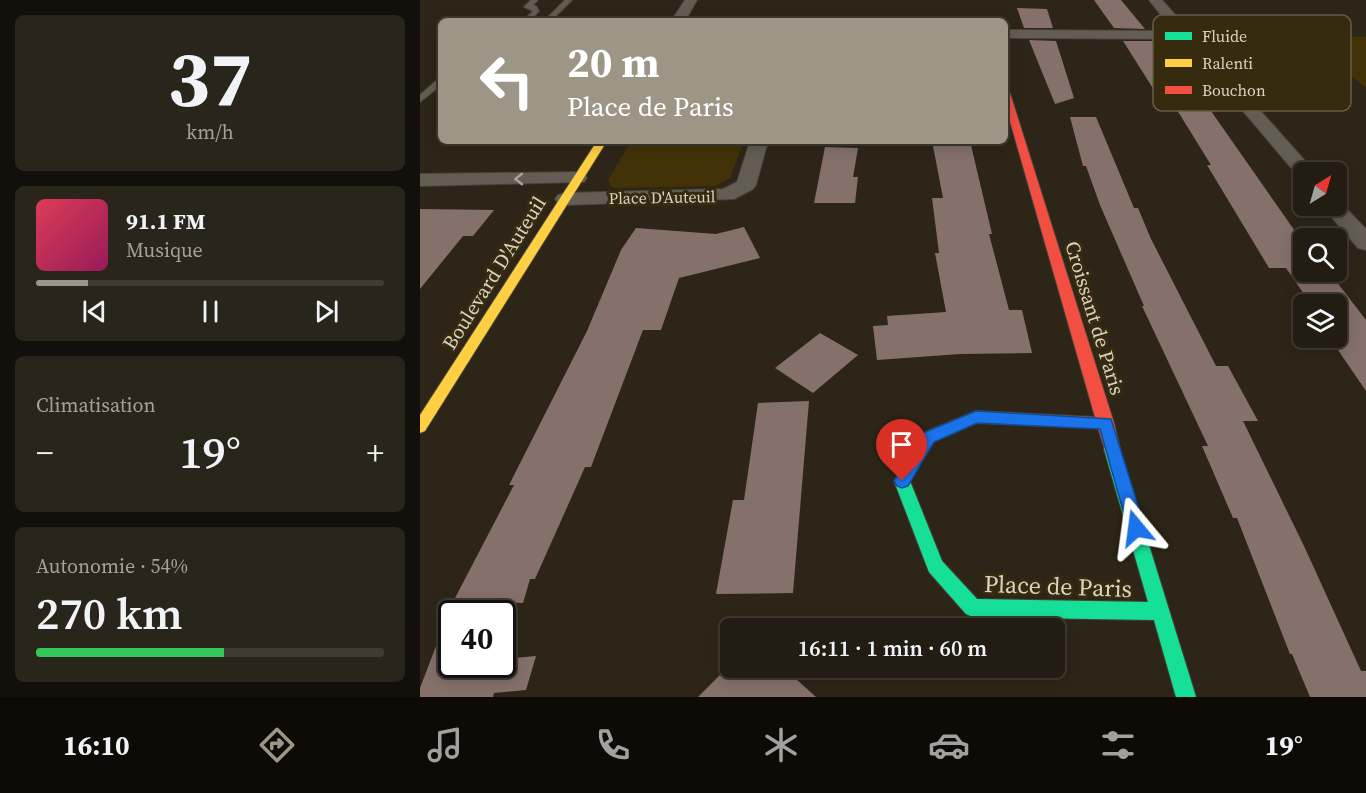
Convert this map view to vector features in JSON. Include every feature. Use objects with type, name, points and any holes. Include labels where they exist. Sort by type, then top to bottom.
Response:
[{"type":"street","points":[[680,18],[691,0]]},
{"type":"street","points":[[1155,0],[1168,15]]},
{"type":"street","points":[[1008,34],[1153,35]]},
{"type":"street","name":"Croissant de Paris","points":[[1008,100],[1186,697]]},
{"type":"street","points":[[1252,111],[1296,162]]},
{"type":"street","name":"Boulevard D'Auteuil","points":[[420,427],[430,393],[565,199],[600,144]]},
{"type":"street","name":"Place D'Auteuil","points":[[565,199],[727,195],[744,188],[758,144]]},
{"type":"street","points":[[420,180],[577,178]]},
{"type":"street","points":[[1342,216],[1366,243]]},
{"type":"street","name":"Place de Paris","points":[[1106,423],[976,417],[928,438],[902,481],[935,566],[973,609],[1160,611]]},
{"type":"lane","points":[[529,18],[536,11],[534,7],[527,7],[535,0]]},
{"type":"lane","points":[[550,18],[569,0]]},
{"type":"lane","points":[[420,99],[438,86]]},
{"type":"shaded area","points":[[1351,37],[1366,37],[1366,88],[1351,76]]},
{"type":"shaded area","points":[[631,144],[740,144],[742,146],[730,178],[716,186],[614,188],[608,180]]},
{"type":"building","points":[[1094,0],[1121,0],[1145,29],[1114,28]]},
{"type":"building","points":[[1017,8],[1047,9],[1053,28],[1024,28]]},
{"type":"building","points":[[1029,40],[1056,41],[1074,98],[1055,104]]},
{"type":"building","points":[[1123,41],[1153,41],[1153,88]]},
{"type":"building","points":[[1178,111],[1211,111],[1293,228],[1293,278],[1286,268],[1269,268],[1207,165],[1211,165]]},
{"type":"building","points":[[1070,117],[1096,117],[1134,208],[1138,208],[1151,239],[1216,366],[1228,366],[1258,421],[1243,421],[1304,546],[1361,671],[1366,671],[1366,697],[1310,697],[1292,654],[1290,654],[1237,518],[1233,518],[1202,446],[1208,446],[1142,306],[1144,306],[1100,205],[1086,166],[1083,166]]},
{"type":"building","points":[[933,144],[971,144],[992,234],[989,234],[1009,310],[1022,310],[1032,353],[960,354],[877,360],[873,326],[888,325],[887,316],[946,312],[935,253],[939,253],[932,198],[943,198]]},
{"type":"building","points":[[825,147],[858,148],[853,177],[858,177],[855,203],[814,203]]},
{"type":"building","points":[[420,209],[494,210],[473,236],[463,236],[420,289]]},
{"type":"building","points":[[744,227],[760,258],[679,278],[661,330],[643,330],[591,467],[585,467],[535,579],[530,579],[523,603],[516,603],[516,600],[454,600],[514,485],[509,485],[587,331],[621,250],[636,228],[716,234]]},
{"type":"building","points":[[1296,282],[1337,282],[1346,294],[1304,294]]},
{"type":"building","points":[[1347,295],[1366,320],[1366,391],[1337,348],[1347,348]]},
{"type":"building","points":[[820,333],[858,355],[813,393],[775,368]]},
{"type":"building","points":[[809,401],[793,593],[716,594],[733,500],[744,500],[758,403]]},
{"type":"building","points":[[438,641],[438,678],[516,678],[516,658],[536,656],[526,690],[494,693],[493,697],[420,697],[420,688]]},
{"type":"building","points":[[720,675],[720,678],[795,678],[816,697],[698,697]]},
{"type":"traffic: fast","points":[[922,447],[902,481],[935,566],[973,608],[1160,611]]},
{"type":"traffic: fast","points":[[1112,449],[1186,697]]},
{"type":"traffic: slow","points":[[420,427],[600,144]]},
{"type":"traffic: jam","points":[[1008,100],[1112,449]]},
{"type":"traffic: jam","points":[[922,447],[928,437],[976,417],[1106,423]]},
{"type":"route","points":[[902,481],[928,438],[976,417],[1106,423],[1136,528]]}]
